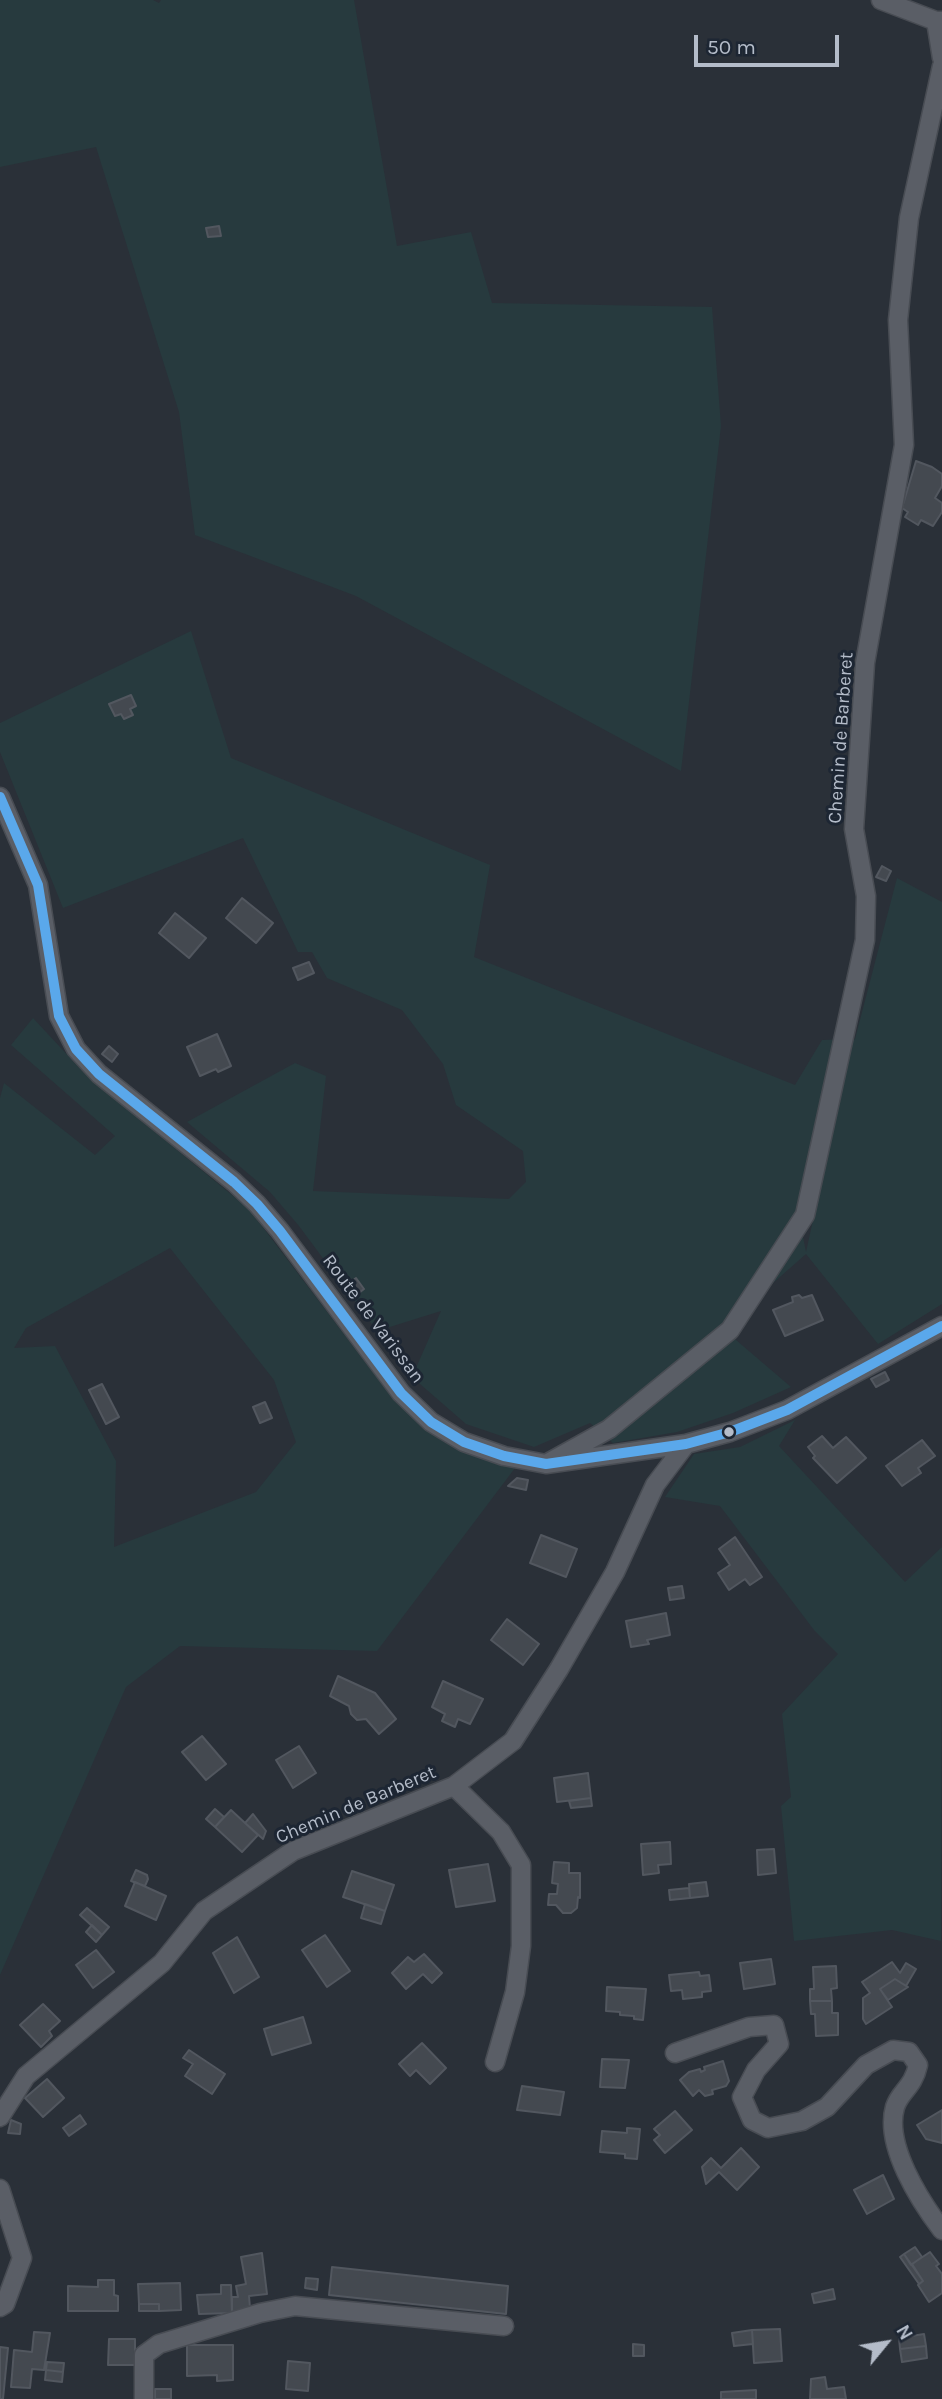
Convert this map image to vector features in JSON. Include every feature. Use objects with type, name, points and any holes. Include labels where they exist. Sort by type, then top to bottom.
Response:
[{"type":"street","points":[[881,0],[939,21],[942,58]]},
{"type":"street","name":"Chemin de Barberet","points":[[546,1464],[609,1429],[730,1330],[804,1215],[865,940],[866,896],[854,829],[865,663],[904,445],[898,320],[909,218],[942,66]]},
{"type":"street","name":"Route de Varissan","points":[[0,797],[38,885],[59,1016],[76,1049],[99,1074],[234,1182],[257,1204],[401,1393],[431,1422],[464,1442],[505,1456],[546,1464],[686,1444],[730,1432],[788,1410],[942,1326]]},
{"type":"street","name":"Chemin de Barberet","points":[[0,2117],[26,2076],[162,1963],[204,1911],[293,1851],[454,1786],[513,1741],[559,1670],[615,1572],[655,1485],[686,1444]]},
{"type":"street","name":"Chemin de Barberet","points":[[454,1786],[501,1832],[521,1864],[521,1945],[515,1992],[495,2062]]},
{"type":"street","points":[[675,2053],[749,2028],[774,2025],[779,2044],[756,2070],[742,2097],[752,2120],[768,2128],[802,2121],[827,2107],[866,2065],[893,2050],[909,2053],[918,2065],[915,2080],[895,2106],[893,2127],[899,2152],[920,2201],[942,2230]]},
{"type":"street","points":[[0,2189],[22,2259],[5,2304],[0,2307]]},
{"type":"street","points":[[144,2399],[144,2355],[159,2344],[260,2312],[295,2306],[504,2326]]},
{"type":"green space","points":[[0,0],[153,0],[159,3],[161,0],[354,0],[397,246],[471,232],[492,303],[712,307],[721,426],[681,771],[356,596],[195,535],[179,412],[96,147],[0,167]]},
{"type":"green space","points":[[191,631],[231,758],[490,865],[474,957],[795,1085],[822,1040],[855,1039],[897,878],[942,902],[942,1304],[878,1344],[806,1254],[722,1328],[791,1387],[733,1413],[677,1432],[613,1443],[590,1423],[534,1447],[466,1424],[412,1377],[441,1311],[377,1331],[299,1226],[270,1192],[187,1122],[295,1063],[326,1076],[313,1191],[509,1199],[526,1182],[523,1151],[456,1105],[443,1064],[402,1010],[327,978],[312,952],[298,952],[243,838],[63,908],[0,752],[0,723]],"holes":[[[824,1106],[837,1110],[806,1252],[797,1207]]]},
{"type":"green space","points":[[33,1018],[87,1076],[249,1209],[394,1400],[453,1446],[515,1468],[377,1651],[180,1646],[126,1687],[0,1975],[0,1098],[4,1083],[95,1155],[115,1136],[11,1045]],"holes":[[[170,1248],[274,1380],[296,1442],[256,1492],[114,1547],[116,1461],[55,1346],[14,1348],[26,1328]]]},
{"type":"green space","points":[[795,1420],[779,1446],[905,1582],[942,1547],[941,1941],[892,1930],[794,1941],[781,1806],[791,1797],[782,1714],[838,1654],[814,1630],[720,1506],[665,1497],[694,1454],[740,1447]]},
{"type":"building","points":[[219,226],[221,236],[208,237],[206,228]]},
{"type":"building","points":[[916,461],[942,474],[942,486],[935,498],[942,503],[942,512],[933,526],[921,520],[918,525],[905,517],[908,512],[902,508]]},
{"type":"building","points":[[131,695],[136,706],[130,709],[133,715],[124,719],[121,714],[115,716],[109,704]]},
{"type":"building","points":[[882,866],[891,871],[886,881],[876,877]]},
{"type":"building","points":[[242,898],[273,923],[256,943],[226,918]]},
{"type":"building","points":[[175,913],[206,938],[189,958],[159,933]]},
{"type":"building","points":[[309,962],[314,973],[298,980],[293,968]]},
{"type":"building","points":[[217,1034],[231,1066],[200,1076],[187,1047]]},
{"type":"building","points":[[109,1046],[118,1054],[112,1062],[102,1054]]},
{"type":"building","points":[[356,1278],[364,1289],[355,1296],[347,1284]]},
{"type":"building","points":[[799,1295],[802,1298],[812,1295],[823,1320],[785,1336],[773,1310],[793,1302],[792,1297]]},
{"type":"building","points":[[885,1372],[889,1380],[876,1387],[871,1379]]},
{"type":"building","points":[[102,1384],[119,1417],[106,1424],[89,1390]]},
{"type":"building","points":[[265,1402],[272,1418],[260,1423],[253,1407]]},
{"type":"building","points":[[822,1436],[833,1448],[846,1437],[866,1458],[837,1483],[813,1458],[815,1456],[808,1447]]},
{"type":"building","points":[[922,1440],[935,1456],[918,1468],[921,1473],[902,1486],[886,1466]]},
{"type":"building","points":[[517,1478],[528,1480],[526,1490],[508,1486]]},
{"type":"building","points":[[541,1535],[577,1549],[566,1577],[530,1563]]},
{"type":"building","points":[[735,1537],[762,1577],[750,1585],[745,1579],[729,1590],[718,1573],[730,1565],[719,1549]]},
{"type":"building","points":[[682,1586],[684,1598],[670,1600],[668,1588]]},
{"type":"building","points":[[666,1613],[670,1635],[647,1640],[649,1644],[631,1647],[626,1621]]},
{"type":"building","points":[[507,1619],[539,1644],[523,1665],[491,1640]]},
{"type":"building","points":[[338,1676],[375,1693],[396,1719],[379,1734],[366,1719],[357,1720],[351,1714],[349,1706],[330,1696]]},
{"type":"building","points":[[443,1681],[483,1699],[470,1724],[458,1719],[455,1727],[442,1721],[445,1714],[432,1707]]},
{"type":"building","points":[[202,1736],[226,1764],[206,1780],[182,1752]]},
{"type":"building","points":[[299,1746],[316,1773],[293,1788],[276,1760]]},
{"type":"building","points":[[588,1773],[591,1798],[557,1802],[554,1778]]},
{"type":"building","points":[[591,1798],[592,1806],[571,1808],[569,1801]]},
{"type":"building","points":[[215,1809],[224,1817],[215,1827],[206,1819]]},
{"type":"building","points":[[231,1810],[258,1835],[242,1852],[215,1827]]},
{"type":"building","points":[[253,1814],[266,1831],[263,1839],[245,1823]]},
{"type":"building","points":[[670,1842],[671,1864],[658,1865],[659,1873],[643,1875],[641,1844]]},
{"type":"building","points":[[774,1849],[776,1873],[758,1875],[757,1850]]},
{"type":"building","points":[[554,1862],[569,1863],[569,1873],[580,1873],[580,1898],[578,1897],[577,1908],[571,1913],[563,1913],[556,1905],[548,1905],[549,1894],[557,1894],[558,1884],[552,1883]]},
{"type":"building","points":[[488,1864],[495,1901],[456,1907],[449,1870]]},
{"type":"building","points":[[136,1870],[147,1875],[145,1886],[131,1881]]},
{"type":"building","points":[[352,1871],[394,1885],[385,1911],[343,1897]]},
{"type":"building","points":[[135,1882],[166,1896],[156,1920],[125,1906]]},
{"type":"building","points":[[706,1882],[708,1896],[690,1898],[689,1884]]},
{"type":"building","points":[[689,1888],[690,1898],[670,1900],[669,1890]]},
{"type":"building","points":[[365,1904],[385,1911],[381,1924],[361,1918]]},
{"type":"building","points":[[87,1908],[109,1927],[102,1935],[80,1915]]},
{"type":"building","points":[[92,1925],[102,1935],[96,1942],[86,1932]]},
{"type":"building","points":[[325,1935],[350,1971],[327,1987],[302,1950]]},
{"type":"building","points":[[237,1937],[259,1977],[234,1993],[213,1953]]},
{"type":"building","points":[[96,1950],[114,1972],[93,1988],[76,1965]]},
{"type":"building","points":[[424,1954],[442,1973],[432,1983],[423,1974],[406,1989],[392,1973],[408,1957],[414,1962]]},
{"type":"building","points":[[771,1959],[775,1984],[744,1989],[740,1963]]},
{"type":"building","points":[[892,1962],[900,1973],[906,1963],[916,1969],[906,1986],[895,1979],[880,1989],[892,2007],[866,2024],[863,2019],[863,1998],[870,1993],[862,1982]]},
{"type":"building","points":[[836,1966],[837,1988],[831,1989],[832,2001],[810,2001],[810,1989],[814,1989],[813,1967]]},
{"type":"building","points":[[699,1972],[700,1976],[709,1975],[711,1991],[702,1992],[702,1997],[683,1999],[682,1990],[671,1991],[669,1975]]},
{"type":"building","points":[[895,1979],[908,1987],[888,2000],[880,1989]]},
{"type":"building","points":[[607,1987],[646,1989],[643,2020],[620,2015],[620,2012],[606,2011]]},
{"type":"building","points":[[810,2001],[832,2001],[832,2013],[838,2013],[838,2035],[816,2036],[815,2014],[811,2014]]},
{"type":"building","points":[[43,2004],[60,2021],[49,2031],[52,2036],[41,2047],[20,2025]]},
{"type":"building","points":[[303,2017],[311,2043],[272,2055],[264,2029]]},
{"type":"building","points":[[422,2043],[446,2068],[430,2084],[416,2070],[410,2076],[399,2064]]},
{"type":"building","points":[[189,2050],[225,2074],[212,2094],[185,2076],[193,2064],[183,2058]]},
{"type":"building","points":[[602,2059],[629,2060],[625,2088],[600,2087]]},
{"type":"building","points":[[723,2061],[729,2081],[726,2086],[712,2090],[713,2094],[705,2096],[699,2090],[693,2096],[680,2080],[689,2072],[700,2069],[701,2072],[705,2070],[704,2067]]},
{"type":"building","points":[[47,2079],[64,2098],[43,2117],[25,2098]]},
{"type":"building","points":[[522,2086],[564,2092],[560,2115],[517,2110]]},
{"type":"building","points":[[942,2110],[942,2143],[926,2139],[917,2125]]},
{"type":"building","points":[[675,2111],[692,2130],[665,2153],[654,2140],[660,2135],[654,2129]]},
{"type":"building","points":[[80,2115],[86,2124],[69,2136],[63,2128]]},
{"type":"building","points":[[11,2120],[21,2124],[20,2134],[8,2133]]},
{"type":"building","points":[[627,2128],[640,2129],[637,2159],[625,2158],[625,2154],[600,2152],[602,2131],[627,2133]]},
{"type":"building","points":[[741,2148],[759,2167],[737,2190],[719,2172],[706,2184],[702,2167],[711,2158],[721,2168]]},
{"type":"building","points":[[883,2175],[894,2199],[867,2214],[854,2190]]},
{"type":"building","points":[[915,2247],[922,2257],[911,2265],[904,2254]]},
{"type":"building","points":[[930,2252],[939,2264],[936,2266],[942,2274],[942,2293],[929,2302],[918,2285],[923,2281],[912,2264]]},
{"type":"building","points":[[262,2253],[267,2294],[249,2296],[250,2308],[232,2313],[232,2297],[238,2297],[236,2286],[246,2284],[241,2257]]},
{"type":"building","points":[[904,2254],[923,2281],[919,2284],[900,2257]]},
{"type":"building","points":[[332,2267],[508,2286],[506,2314],[329,2295]]},
{"type":"building","points":[[306,2278],[318,2279],[317,2290],[305,2288]]},
{"type":"building","points":[[98,2280],[114,2280],[118,2311],[68,2311],[68,2286],[98,2287]]},
{"type":"building","points":[[180,2283],[181,2310],[159,2311],[159,2304],[139,2304],[138,2284]]},
{"type":"building","points":[[221,2285],[231,2285],[232,2313],[199,2314],[197,2295],[221,2294]]},
{"type":"building","points":[[833,2289],[835,2299],[814,2303],[812,2294]]},
{"type":"building","points":[[139,2304],[159,2304],[159,2311],[139,2311]]},
{"type":"building","points":[[780,2329],[782,2361],[754,2363],[752,2330]]},
{"type":"building","points":[[752,2330],[753,2344],[734,2346],[732,2333]]},
{"type":"building","points":[[34,2332],[50,2333],[44,2370],[32,2369],[30,2388],[11,2387],[14,2350],[32,2352]]},
{"type":"building","points":[[924,2334],[926,2346],[900,2349],[899,2338]]},
{"type":"building","points":[[109,2339],[135,2339],[135,2365],[108,2365]]},
{"type":"building","points":[[633,2344],[644,2345],[644,2356],[633,2356]]},
{"type":"building","points":[[187,2345],[233,2345],[233,2380],[217,2381],[217,2375],[187,2376]]},
{"type":"building","points":[[926,2346],[927,2358],[902,2362],[900,2349]]},
{"type":"building","points":[[0,2347],[8,2348],[3,2399],[0,2399]]},
{"type":"building","points":[[288,2361],[310,2363],[308,2391],[286,2389]]},
{"type":"building","points":[[47,2362],[64,2363],[63,2372],[46,2370]]},
{"type":"building","points":[[46,2370],[63,2372],[62,2382],[45,2380]]},
{"type":"building","points":[[825,2377],[827,2389],[844,2387],[846,2399],[810,2399],[811,2379]]},
{"type":"building","points":[[155,2389],[171,2389],[171,2399],[155,2399]]},
{"type":"building","points":[[756,2390],[756,2399],[721,2399],[721,2392]]},
{"type":"transit line","points":[[0,797],[38,885],[59,1016],[76,1049],[99,1074],[234,1182],[257,1204],[401,1393],[431,1422],[464,1442],[504,1456],[546,1464],[686,1444],[730,1432],[787,1410],[942,1326]]}]
